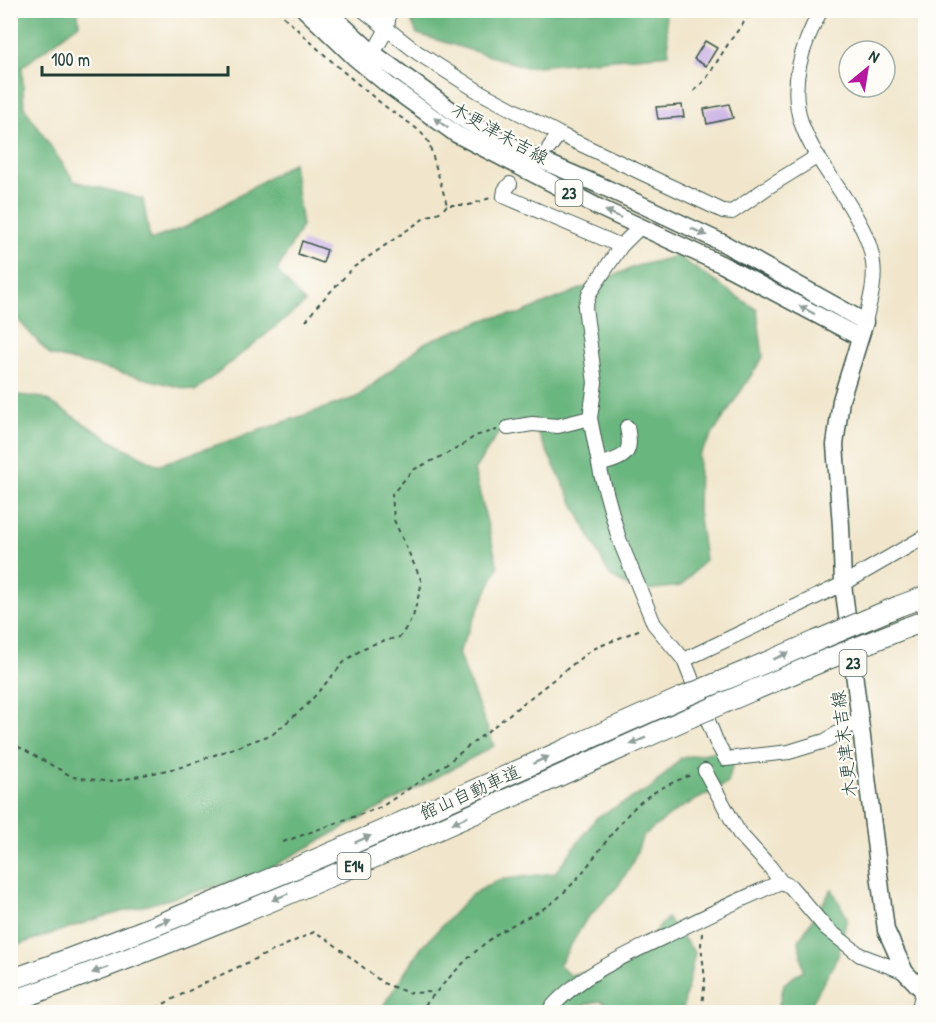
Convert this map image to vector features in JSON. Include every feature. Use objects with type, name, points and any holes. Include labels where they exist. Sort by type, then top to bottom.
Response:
[{"type":"highway","name":"館山自動車道","points":[[10,980],[275,876],[421,814],[683,697],[926,596]]},
{"type":"highway","name":"館山自動車道","points":[[10,1002],[165,945],[351,867],[754,690],[917,623]]},
{"type":"main road","name":"木更津末吉線","points":[[304,10],[388,86],[456,134],[577,197],[862,330]]},
{"type":"main road","name":"木更津末吉線","points":[[326,10],[373,53],[466,121],[529,155],[723,243],[862,330]]},
{"type":"main road","name":"木更津末吉線","points":[[862,330],[841,400],[835,445],[843,584],[886,930],[905,972],[924,993]]},
{"type":"street","points":[[363,10],[418,53],[478,91],[560,134],[723,211],[732,212],[818,156]]},
{"type":"street","points":[[373,53],[387,30],[389,18],[387,10]]},
{"type":"street","points":[[821,10],[806,38],[800,60],[797,82],[798,107],[802,125],[818,156],[840,189],[869,242],[873,263],[873,285],[862,330]]},
{"type":"street","points":[[549,148],[560,134]]},
{"type":"street","points":[[507,190],[621,246]]},
{"type":"street","points":[[640,227],[621,246],[590,291],[585,307],[595,383],[590,418],[599,465],[619,539],[654,624],[684,660],[716,741],[726,759],[789,752],[825,741],[861,719]]},
{"type":"street","points":[[508,428],[532,424],[558,426],[590,418]]},
{"type":"street","points":[[599,465],[622,456],[628,451],[630,445],[627,427]]},
{"type":"street","points":[[684,660],[843,584],[926,536]]},
{"type":"street","points":[[705,771],[739,833],[781,882],[790,885],[826,928],[860,955],[905,972]]},
{"type":"street","points":[[548,1012],[585,980],[613,961],[781,882]]},
{"type":"street","points":[[918,1012],[924,993]]},
{"type":"path","points":[[277,10],[351,78],[423,133],[429,142],[447,205]]},
{"type":"path","points":[[694,91],[706,79],[753,10]]},
{"type":"path","points":[[306,321],[354,267],[426,217],[442,210],[447,205],[469,205],[507,190]]},
{"type":"path","points":[[10,742],[73,777],[112,782],[181,767],[273,734],[307,705],[345,661],[364,648],[400,637],[413,617],[422,582],[394,520],[392,494],[413,470],[460,447],[475,436],[508,428]]},
{"type":"path","points":[[283,842],[381,807],[446,764],[591,650],[654,624]]},
{"type":"path","points":[[419,1012],[482,947],[498,934],[552,902],[583,872],[634,808],[675,781],[705,771]]},
{"type":"path","points":[[707,916],[701,945],[705,979],[702,1006],[711,1012]]},
{"type":"path","points":[[148,1012],[210,980],[314,932],[326,938],[384,983],[409,993],[436,992]]},
{"type":"green space","points":[[11,10],[78,11],[79,24],[22,67],[24,107],[74,181],[143,199],[150,240],[186,227],[293,163],[302,226],[277,271],[305,303],[195,391],[50,355],[11,312]]},
{"type":"green space","points":[[407,11],[665,11],[669,54],[526,67],[417,34]]},
{"type":"green space","points":[[677,256],[757,310],[763,357],[699,455],[698,511],[705,560],[681,586],[637,591],[610,576],[535,428],[505,423],[474,470],[498,567],[458,653],[494,746],[257,875],[99,918],[11,947],[11,394],[44,398],[113,442],[158,465],[357,397],[426,342],[492,317],[519,314],[637,266]]},
{"type":"green space","points":[[737,747],[728,783],[677,810],[643,836],[632,864],[618,886],[585,921],[559,965],[569,975],[629,964],[667,918],[695,953],[682,1012],[615,1012],[601,1001],[585,1004],[579,1012],[546,1012],[543,1003],[532,1012],[379,1012],[421,948],[471,895],[498,880],[555,873],[597,817],[651,788],[681,758]]},
{"type":"green space","points":[[832,889],[847,918],[838,956],[813,1001],[811,1012],[777,1012],[784,984],[803,970],[799,940]]},
{"type":"building","points":[[705,41],[717,48],[706,66],[694,59]]},
{"type":"building","points":[[729,104],[733,118],[707,124],[704,109]]},
{"type":"building","points":[[682,105],[684,117],[658,119],[656,107]]},
{"type":"building","points":[[302,241],[327,250],[323,263],[298,254]]}]
